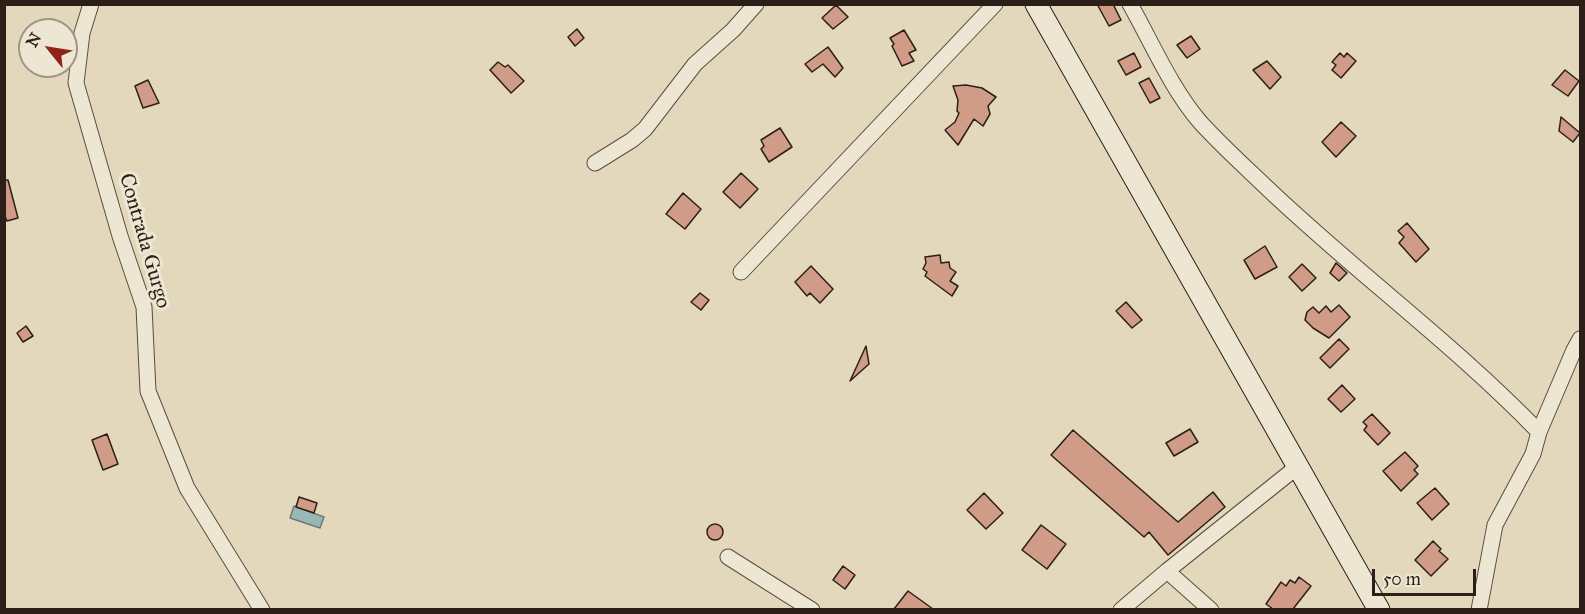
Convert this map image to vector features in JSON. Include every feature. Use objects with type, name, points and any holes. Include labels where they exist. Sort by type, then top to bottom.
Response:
[{"type":"main road","points":[[1036,4],[1379,609]]},
{"type":"street","name":"Contrada Gurgo","points":[[91,4],[82,33],[76,83],[120,236],[144,307],[148,391],[187,488],[262,609]]},
{"type":"street","points":[[741,272],[995,4]]},
{"type":"street","points":[[1130,4],[1176,87],[1200,121],[1310,229],[1510,402],[1539,432]]},
{"type":"street","points":[[595,163],[645,129],[695,64],[733,30],[748,8]]},
{"type":"street","points":[[1479,609],[1495,525],[1533,454],[1539,432],[1574,350],[1581,339]]},
{"type":"street","points":[[1121,609],[1297,467]]},
{"type":"street","points":[[728,557],[812,609]]},
{"type":"street","points":[[1167,571],[1210,609]]},
{"type":"water","points":[[294,506],[324,517],[320,528],[290,518]]},
{"type":"building","points":[[1097,4],[1113,4],[1121,20],[1109,26]]},
{"type":"building","points":[[836,5],[848,17],[833,29],[822,18]]},
{"type":"building","points":[[577,29],[584,38],[575,46],[568,37]]},
{"type":"building","points":[[904,30],[916,50],[909,53],[914,61],[902,66],[890,38]]},
{"type":"building","points":[[1191,36],[1200,49],[1187,58],[1177,45]]},
{"type":"building","points":[[828,47],[843,68],[835,77],[823,64],[812,72],[805,64]]},
{"type":"building","points":[[1134,53],[1141,67],[1126,75],[1118,61]]},
{"type":"building","points":[[1340,53],[1344,57],[1347,53],[1356,61],[1341,78],[1332,70],[1336,65],[1332,62]]},
{"type":"building","points":[[1267,61],[1281,77],[1270,89],[1253,70]]},
{"type":"building","points":[[498,62],[505,67],[508,65],[524,81],[511,93],[490,70]]},
{"type":"building","points":[[1565,70],[1579,81],[1568,96],[1552,85]]},
{"type":"building","points":[[1149,78],[1160,98],[1150,103],[1139,83]]},
{"type":"building","points":[[148,80],[159,103],[143,108],[135,86]]},
{"type":"building","points":[[966,85],[982,88],[996,97],[988,106],[990,114],[983,126],[974,119],[958,145],[945,130],[955,122],[959,113],[957,111],[958,100],[953,86]]},
{"type":"building","points":[[1561,117],[1580,133],[1573,142],[1559,131]]},
{"type":"building","points":[[1341,122],[1356,136],[1336,157],[1322,142]]},
{"type":"building","points":[[780,128],[792,147],[769,162],[761,149],[764,146],[761,140]]},
{"type":"building","points":[[741,173],[758,189],[740,208],[723,192]]},
{"type":"building","points":[[4,180],[8,180],[18,218],[7,221],[4,214]]},
{"type":"building","points":[[683,193],[701,209],[685,229],[666,214]]},
{"type":"building","points":[[1407,223],[1429,249],[1416,262],[1399,243],[1404,237],[1398,231]]},
{"type":"building","points":[[1265,246],[1277,267],[1255,279],[1244,260]]},
{"type":"building","points":[[940,255],[941,263],[949,262],[950,268],[956,272],[950,281],[958,286],[952,296],[925,276],[927,272],[923,269],[926,263],[925,257]]},
{"type":"building","points":[[1336,263],[1347,273],[1339,281],[1330,273]]},
{"type":"building","points":[[1302,264],[1316,278],[1302,291],[1289,277]]},
{"type":"building","points":[[811,266],[833,289],[820,303],[810,293],[807,296],[795,282]]},
{"type":"building","points":[[700,293],[709,300],[701,310],[691,302]]},
{"type":"building","points":[[1126,302],[1142,320],[1132,328],[1116,311]]},
{"type":"building","points":[[1339,305],[1350,317],[1329,338],[1305,320],[1307,312],[1313,307],[1319,313],[1326,306],[1331,312]]},
{"type":"building","points":[[26,326],[33,336],[23,342],[17,333]]},
{"type":"building","points":[[1339,339],[1349,349],[1330,368],[1320,358]]},
{"type":"building","points":[[866,346],[869,364],[850,381]]},
{"type":"building","points":[[1342,385],[1355,399],[1341,412],[1328,399]]},
{"type":"building","points":[[1372,414],[1390,433],[1378,445],[1364,430],[1367,426],[1363,422]]},
{"type":"building","points":[[1190,429],[1198,442],[1174,456],[1166,443]]},
{"type":"building","points":[[1073,430],[1178,522],[1213,492],[1225,507],[1168,555],[1149,532],[1144,537],[1051,455]]},
{"type":"building","points":[[107,434],[118,464],[103,470],[92,440]]},
{"type":"building","points":[[1405,452],[1418,466],[1414,470],[1418,474],[1401,491],[1383,471]]},
{"type":"building","points":[[1435,488],[1449,504],[1432,520],[1417,503]]},
{"type":"building","points":[[984,493],[1003,513],[986,529],[967,510]]},
{"type":"building","points":[[299,497],[317,503],[314,513],[296,507]]},
{"type":"building","points":[[715,524],[723,532],[715,540],[707,532]]},
{"type":"building","points":[[1041,525],[1066,544],[1047,569],[1022,550]]},
{"type":"building","points":[[1433,541],[1448,559],[1431,576],[1415,560]]},
{"type":"building","points":[[843,566],[855,575],[845,589],[833,580]]},
{"type":"building","points":[[1299,577],[1311,586],[1293,609],[1273,609],[1266,604],[1281,582],[1286,586],[1290,580],[1295,583]]},
{"type":"building","points":[[908,591],[933,609],[894,609]]}]
